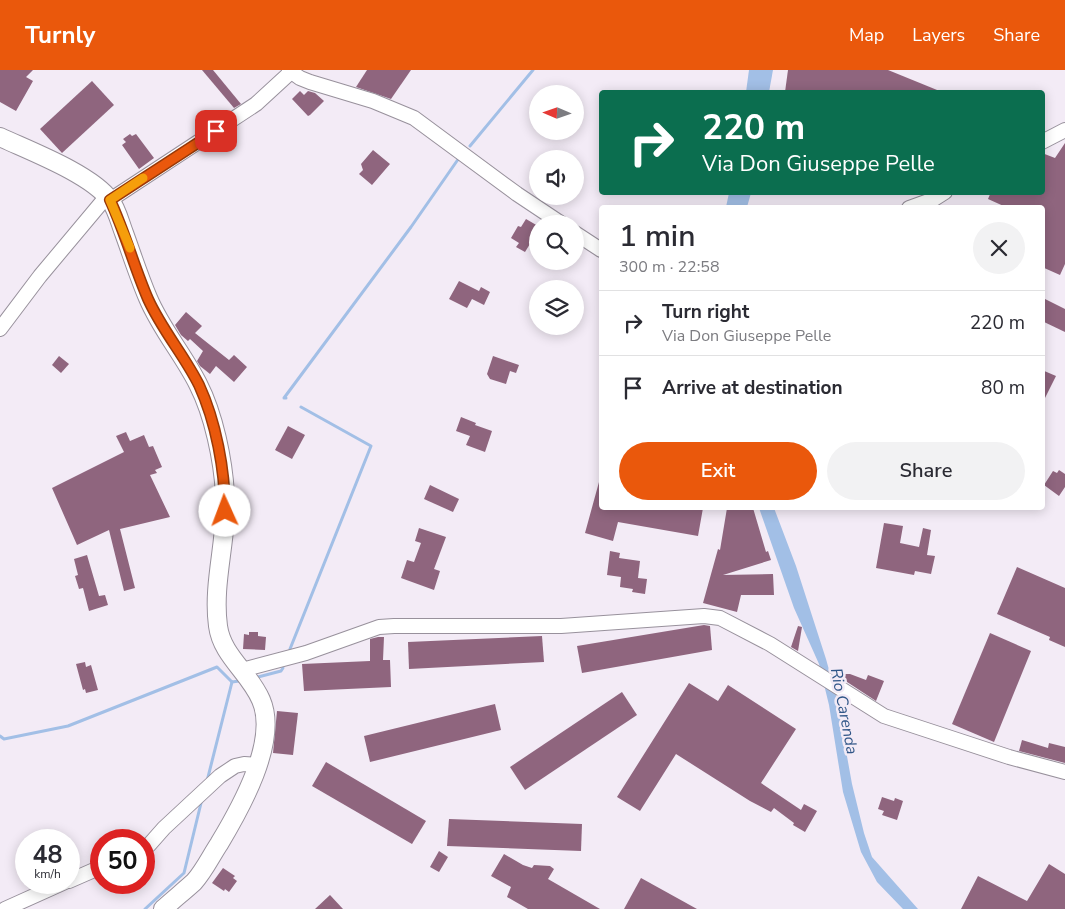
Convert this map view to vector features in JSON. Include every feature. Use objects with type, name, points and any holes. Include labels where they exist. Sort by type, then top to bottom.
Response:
[{"type":"main road","points":[[0,137],[87,179],[110,200],[148,299],[156,316],[198,384],[215,429],[225,494],[224,528],[217,602],[218,626],[222,645],[242,670],[261,700],[265,724],[258,765],[242,803],[211,857],[194,881],[163,909]]},
{"type":"street","points":[[0,329],[40,276],[102,202],[110,200],[256,104],[291,71],[310,82],[373,101],[414,118],[548,215]]},
{"type":"street","points":[[1045,140],[1065,130]]},
{"type":"street","points":[[917,205],[940,195]]},
{"type":"street","points":[[584,239],[599,249]]},
{"type":"street","points":[[242,670],[306,654],[378,627],[561,626],[704,616],[720,618],[770,644],[884,716],[1009,757],[1065,772]]},
{"type":"street","points":[[155,838],[220,776],[235,766],[244,764],[258,765]]},
{"type":"street","points":[[5,909],[38,894]]},
{"type":"water","points":[[749,70],[773,70],[769,90],[746,90]]},
{"type":"water","points":[[729,195],[750,195],[748,205],[726,205]]},
{"type":"water","points":[[760,510],[775,510],[796,566],[836,695],[852,784],[872,857],[918,909],[903,909],[877,882],[861,852],[843,792],[829,705],[819,664],[794,608]]},
{"type":"building","points":[[0,70],[33,70],[26,77],[33,81],[16,111],[0,102]]},
{"type":"building","points":[[202,70],[213,70],[241,104],[234,108]]},
{"type":"building","points":[[367,70],[411,70],[391,99],[356,87]]},
{"type":"building","points":[[788,70],[888,70],[937,90],[785,90]]},
{"type":"building","points":[[92,81],[114,105],[62,153],[40,129]]},
{"type":"building","points":[[300,91],[304,95],[308,91],[315,93],[324,101],[308,116],[292,99]]},
{"type":"building","points":[[130,134],[132,136],[136,134],[154,158],[139,169],[122,145],[126,142],[123,139]]},
{"type":"building","points":[[1065,143],[1065,264],[1060,275],[1045,268],[1045,205],[1001,205],[988,199],[990,195],[1045,195],[1045,154],[1055,158]]},
{"type":"building","points":[[373,150],[390,164],[372,185],[359,174],[363,170],[361,164]]},
{"type":"building","points":[[526,219],[529,221],[529,246],[525,252],[516,247],[519,243],[511,238],[518,226],[521,227]]},
{"type":"building","points":[[459,281],[479,291],[481,287],[490,292],[484,305],[472,299],[467,308],[449,299]]},
{"type":"building","points":[[1045,299],[1065,309],[1065,332],[1045,322]]},
{"type":"building","points":[[186,312],[202,326],[195,333],[229,360],[234,355],[247,367],[234,382],[216,366],[210,374],[200,366],[197,361],[203,351],[190,339],[188,341],[181,335],[175,325]]},
{"type":"building","points":[[59,356],[69,364],[61,373],[52,365]]},
{"type":"building","points":[[493,356],[519,365],[516,373],[510,371],[506,384],[490,379],[487,374]]},
{"type":"building","points":[[1045,371],[1056,376],[1045,398]]},
{"type":"building","points":[[461,417],[476,423],[475,425],[492,431],[485,452],[466,445],[470,436],[456,431]]},
{"type":"building","points":[[288,426],[305,435],[292,459],[275,450]]},
{"type":"building","points":[[126,432],[130,441],[144,435],[149,447],[153,446],[162,467],[155,470],[157,473],[150,475],[170,517],[120,529],[135,588],[124,591],[109,530],[77,545],[52,488],[124,452],[116,436]]},
{"type":"building","points":[[1059,470],[1065,474],[1065,487],[1059,496],[1045,486],[1053,471],[1057,473]]},
{"type":"building","points":[[599,482],[599,510],[703,510],[698,536],[618,522],[613,541],[585,533]]},
{"type":"building","points":[[430,485],[459,499],[453,512],[424,499]]},
{"type":"building","points":[[727,510],[754,510],[766,552],[768,551],[771,560],[723,575],[773,574],[774,595],[741,595],[737,612],[703,603],[718,549],[720,550]]},
{"type":"building","points":[[884,523],[903,526],[900,543],[919,547],[923,528],[931,530],[927,555],[935,556],[931,574],[915,571],[914,575],[876,568]]},
{"type":"building","points":[[419,528],[446,537],[434,569],[440,571],[434,590],[401,578],[407,560],[414,562],[421,543],[415,541]]},
{"type":"building","points":[[610,551],[620,553],[619,558],[640,561],[638,578],[647,579],[645,594],[632,592],[633,589],[620,587],[621,577],[607,575]]},
{"type":"building","points":[[87,555],[99,596],[105,595],[108,605],[89,611],[83,588],[79,589],[75,576],[78,575],[74,559]]},
{"type":"building","points":[[1017,567],[1065,588],[1065,647],[1049,640],[1050,637],[997,614]]},
{"type":"building","points":[[704,625],[710,626],[712,650],[582,673],[577,646]]},
{"type":"building","points":[[798,626],[802,627],[798,651],[791,647]]},
{"type":"building","points":[[249,632],[258,632],[258,636],[266,637],[265,650],[243,649],[244,634],[249,635]]},
{"type":"building","points":[[990,633],[1031,651],[994,742],[952,724]]},
{"type":"building","points":[[542,636],[544,662],[409,669],[408,642]]},
{"type":"building","points":[[384,637],[383,660],[390,660],[391,687],[304,691],[302,664],[370,661],[370,639]]},
{"type":"building","points":[[85,662],[86,667],[91,665],[98,690],[86,693],[85,689],[83,690],[76,664]]},
{"type":"building","points":[[843,674],[850,674],[866,680],[868,675],[884,681],[876,701],[841,678]]},
{"type":"building","points":[[689,683],[718,701],[728,685],[796,729],[761,783],[801,810],[804,804],[817,811],[805,832],[793,825],[794,823],[774,808],[771,812],[750,801],[676,754],[640,811],[617,797]]},
{"type":"building","points":[[622,692],[637,715],[525,790],[510,767]]},
{"type":"building","points":[[495,704],[501,730],[370,762],[364,736]]},
{"type":"building","points":[[277,711],[298,713],[293,755],[273,753]]},
{"type":"building","points":[[1022,740],[1048,748],[1049,743],[1065,747],[1065,763],[1019,751]]},
{"type":"building","points":[[326,762],[426,821],[412,844],[312,786]]},
{"type":"building","points":[[882,797],[894,801],[895,798],[903,801],[897,820],[882,815],[884,811],[878,809]]},
{"type":"building","points":[[449,819],[582,824],[581,851],[447,846]]},
{"type":"building","points":[[439,851],[448,857],[439,872],[430,867]]},
{"type":"building","points":[[504,854],[532,868],[534,865],[550,866],[554,869],[548,879],[600,909],[528,909],[507,897],[511,887],[491,876]]},
{"type":"building","points":[[1049,864],[1065,874],[1065,909],[961,909],[978,876],[1027,901]]},
{"type":"building","points":[[223,868],[235,876],[233,878],[237,881],[229,892],[212,883]]},
{"type":"building","points":[[641,878],[697,909],[624,909]]},
{"type":"building","points":[[330,895],[343,909],[315,909]]},
{"type":"waterway","points":[[470,146],[533,70]]},
{"type":"waterway","points":[[286,398],[284,398],[411,227],[459,158]]},
{"type":"waterway","points":[[290,649],[371,446],[301,407]]},
{"type":"waterway","points":[[0,736],[4,739],[68,726],[217,667],[232,682]]},
{"type":"waterway","name":"Rio Carenda","points":[[258,677],[281,671],[283,668]]},
{"type":"waterway","name":"Rio Carenda","points":[[232,682],[239,681]]},
{"type":"waterway","points":[[207,781],[232,682]]},
{"type":"waterway","points":[[145,909],[184,873],[202,799]]},
{"type":"slow traffic","points":[[130,248],[110,200],[143,178]]},
{"type":"route","points":[[216,131],[110,200],[156,316],[198,384],[209,410],[215,429],[225,494],[225,511]]}]
